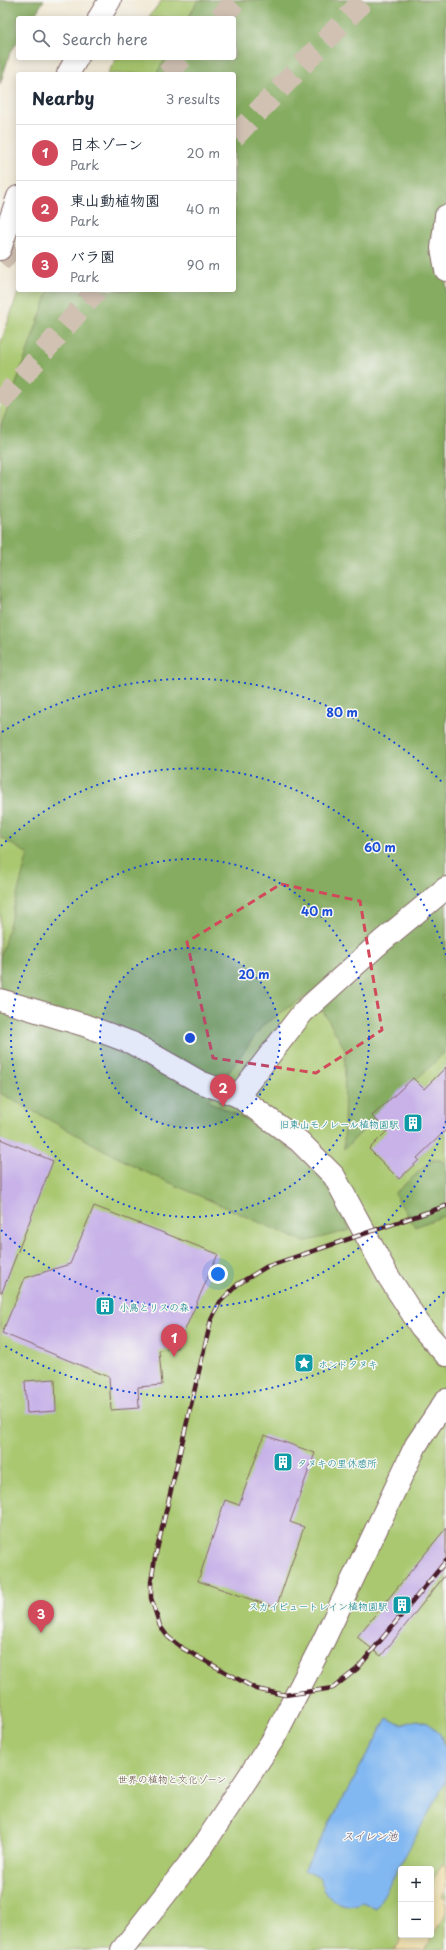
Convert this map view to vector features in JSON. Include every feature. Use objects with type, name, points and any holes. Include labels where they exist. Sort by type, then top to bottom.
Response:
[{"type":"street","points":[[100,16],[110,0]]},
{"type":"street","points":[[69,72],[76,60]]},
{"type":"street","points":[[0,249],[16,203]]},
{"type":"street","points":[[446,216],[442,248],[446,270]]},
{"type":"street","points":[[238,1096],[303,1012],[382,941],[446,888]]},
{"type":"street","points":[[0,1000],[70,1020],[132,1043],[200,1082],[238,1096],[299,1141],[334,1176],[388,1276],[421,1327],[446,1355]]},
{"type":"street","points":[[122,1950],[203,1846],[274,1738],[322,1644],[416,1445],[446,1400]]},
{"type":"highlighted area","points":[[281,884],[360,901],[382,1030],[316,1073],[213,1058],[187,942]]},
{"type":"green space","points":[[0,0],[44,0],[34,16],[16,16],[16,44],[10,53],[0,84]]},
{"type":"green space","name":"世界の植物と文化ゾーン","points":[[162,0],[446,0],[446,1950],[0,1950],[0,345],[18,292],[236,292],[236,72],[108,72],[116,60],[236,60],[236,16],[150,16]]},
{"type":"green space","points":[[198,0],[446,0],[446,994],[442,996],[446,1007],[446,1049],[443,1054],[344,1149],[345,1049],[312,992],[263,1025],[208,1101],[266,1129],[333,1189],[350,1230],[304,1242],[141,1170],[0,1093],[0,959],[28,854],[0,837],[0,429],[48,292],[236,292],[236,72],[157,72],[165,60],[236,60],[236,16],[189,16]]},
{"type":"green space","points":[[432,1160],[441,1160],[446,1166],[446,1215],[415,1227],[394,1194]]},
{"type":"sand","points":[[442,1864],[446,1866],[446,1889],[442,1896],[446,1898],[446,1912],[434,1934],[434,1902],[434,1879]]},
{"type":"sand","points":[[401,1938],[432,1938],[425,1950],[394,1950]]},
{"type":"water","name":"スイレン池","points":[[387,1718],[401,1725],[417,1720],[428,1723],[440,1734],[446,1748],[446,1781],[400,1866],[398,1866],[398,1869],[376,1909],[361,1902],[347,1906],[335,1901],[330,1897],[322,1885],[320,1878],[304,1870]]},
{"type":"building","name":"旧東山モノレール植物園駅","points":[[446,1067],[446,1130],[417,1158],[419,1160],[399,1179],[369,1149],[387,1131],[372,1116],[413,1078],[424,1089]]},
{"type":"building","points":[[0,1139],[53,1161],[2,1292],[0,1292]]},
{"type":"building","name":"小鳥とリスの森","points":[[94,1206],[218,1254],[177,1348],[159,1350],[162,1385],[138,1387],[139,1408],[111,1410],[109,1377],[2,1333],[25,1278],[70,1264]]},
{"type":"building","points":[[55,1379],[56,1411],[27,1413],[25,1381]]},
{"type":"building","points":[[264,1435],[315,1453],[290,1522],[304,1527],[276,1608],[198,1581],[225,1500],[239,1505]]},
{"type":"building","name":"スカイビュートレイン植物園駅","points":[[446,1528],[446,1574],[381,1656],[357,1637]]},
{"type":"tunnel","points":[[222,16],[237,0]]},
{"type":"tunnel","points":[[236,135],[364,0]]},
{"type":"tunnel","points":[[169,72],[180,60]]},
{"type":"tunnel","points":[[0,262],[16,243]]},
{"type":"tunnel","points":[[0,402],[95,292]]},
{"type":"railway","points":[[446,1206],[266,1267],[238,1284],[220,1302],[211,1320],[155,1558],[151,1582],[151,1598],[160,1626],[168,1637],[182,1648],[256,1689],[285,1695],[333,1688],[357,1669],[446,1561]]},
{"type":"place","name":"東山動植物園","points":[[223,1107]]},
{"type":"place","name":"旧東山モノレール植物園駅","points":[[413,1123]]},
{"type":"place","name":"小鳥とリスの森","points":[[105,1306]]},
{"type":"place","name":"日本ゾーン","points":[[174,1357]]},
{"type":"place","name":"ホンドタヌキ","points":[[304,1363]]},
{"type":"place","name":"タヌキの里休憩所","points":[[283,1462]]},
{"type":"place","name":"スカイビュートレイン植物園駅","points":[[402,1605]]},
{"type":"place","name":"バラ園","points":[[41,1633]]}]
